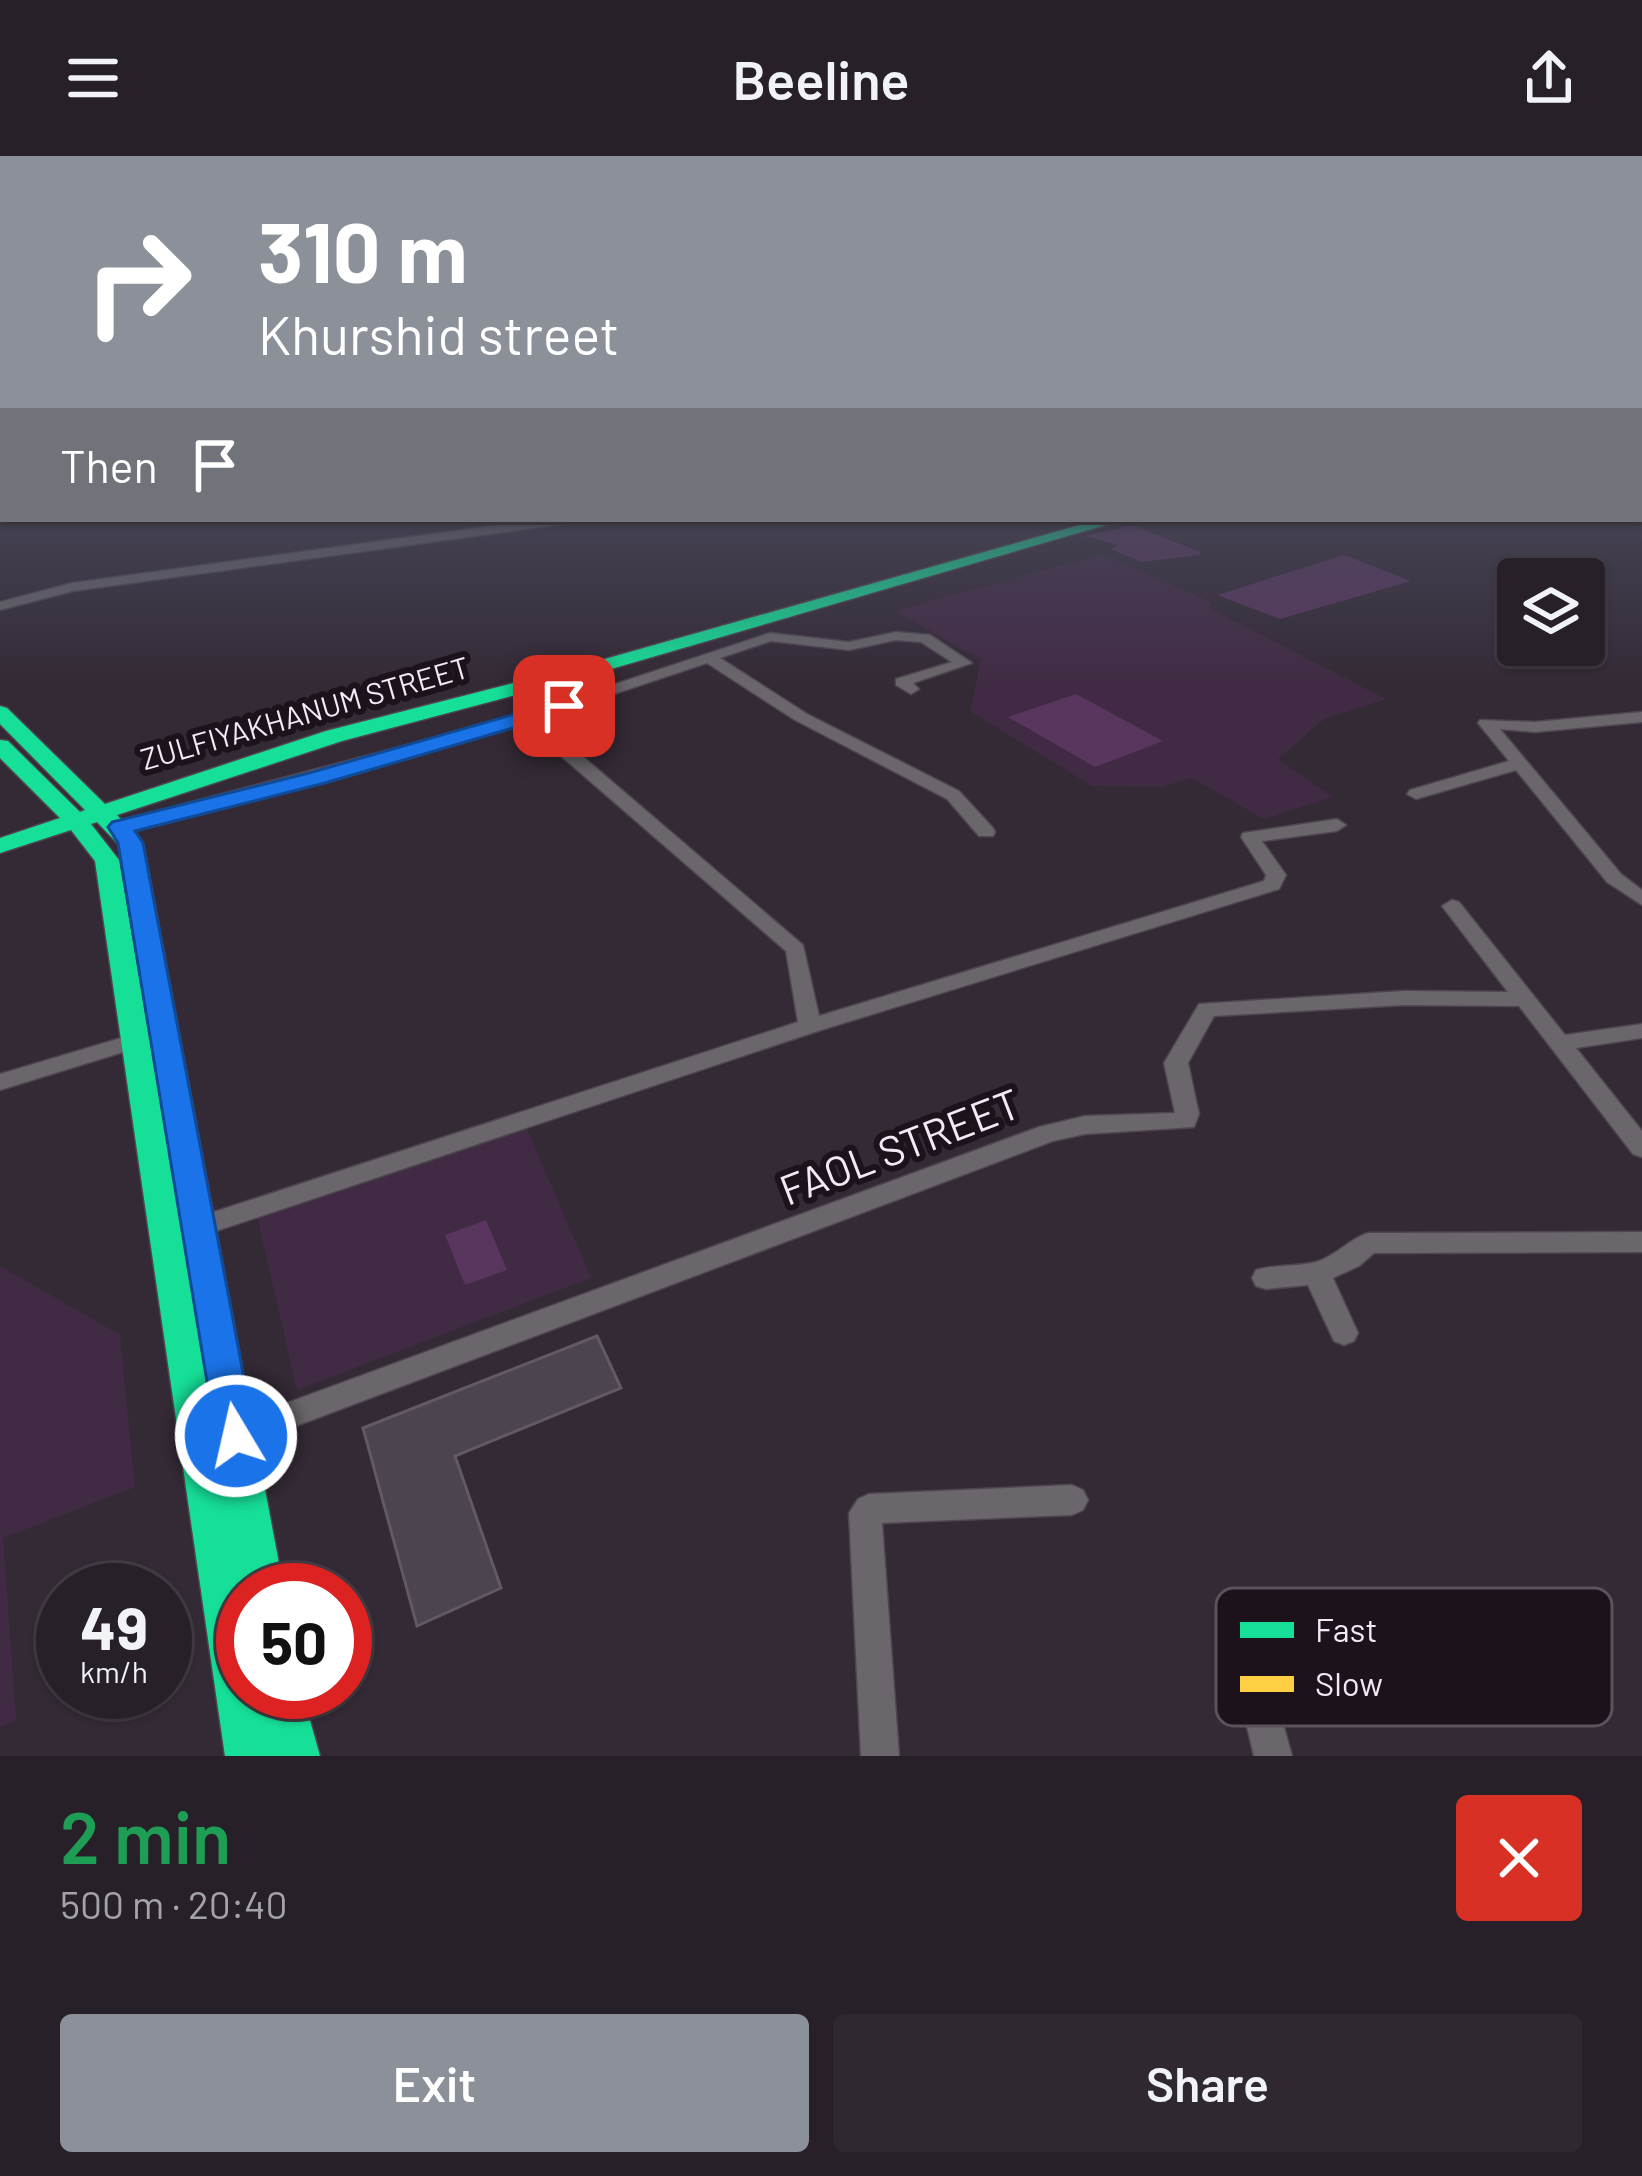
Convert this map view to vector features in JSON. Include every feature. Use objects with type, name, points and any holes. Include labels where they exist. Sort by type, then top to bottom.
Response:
[{"type":"main road","name":"ZULFIYAKHANUM STREET","points":[[0,846],[169,770],[1020,535]]},
{"type":"main road","name":"ZULFIYAKHANUM STREET","points":[[0,827],[1063,535]]},
{"type":"main road","points":[[0,712],[86,806],[106,860],[249,1756]]},
{"type":"main road","points":[[0,746],[130,843],[257,1563]]},
{"type":"main road","points":[[286,1719],[296,1756]]},
{"type":"street","points":[[0,606],[72,587],[455,535]]},
{"type":"street","points":[[86,806],[527,718],[770,638],[849,646],[896,635],[928,639],[964,663],[901,682],[911,689]]},
{"type":"street","points":[[711,658],[802,716],[953,795],[986,832]]},
{"type":"street","points":[[1642,717],[1526,727],[1486,723],[1601,864],[1642,899]]},
{"type":"street","points":[[527,718],[796,949],[810,1026]]},
{"type":"street","points":[[1416,794],[1522,763]]},
{"type":"street","points":[[167,1237],[810,1026],[1271,885],[1276,875],[1250,837],[1337,825]]},
{"type":"street","points":[[1452,907],[1642,1148]]},
{"type":"street","name":"FAOL STREET","points":[[236,1436],[1048,1133],[1085,1125],[1184,1120],[1187,1114],[1175,1063],[1207,1009],[1404,998],[1526,999]]},
{"type":"street","points":[[1561,1042],[1642,1031]]},
{"type":"street","points":[[0,1082],[138,1040]]},
{"type":"street","points":[[1266,1278],[1317,1273],[1349,1259],[1368,1243],[1642,1242]]},
{"type":"street","points":[[1317,1273],[1344,1333]]},
{"type":"street","points":[[880,1756],[865,1513],[869,1509],[1072,1501]]},
{"type":"street","points":[[1265,1726],[1273,1756]]},
{"type":"shaded area","points":[[1157,535],[1200,555],[1141,562],[1111,549],[1118,545],[1084,536]]},
{"type":"shaded area","points":[[1103,554],[1212,603],[1209,608],[1386,699],[1324,719],[1278,759],[1333,797],[1264,819],[1192,778],[1161,787],[1092,786],[970,711],[981,660],[895,611]]},
{"type":"shaded area","points":[[1344,555],[1411,581],[1280,619],[1217,595]]},
{"type":"shaded area","points":[[1076,694],[1163,741],[1095,767],[1008,717]]},
{"type":"shaded area","points":[[526,1127],[591,1278],[297,1390],[257,1216]]},
{"type":"shaded area","points":[[486,1220],[507,1270],[465,1285],[445,1235]]},
{"type":"shaded area","points":[[0,1266],[120,1335],[135,1487],[3,1538],[16,1720],[0,1727]]},
{"type":"building","points":[[597,1336],[621,1388],[455,1456],[501,1588],[417,1626],[363,1428]]},
{"type":"traffic: fast","points":[[0,846],[334,736],[580,672],[1063,535]]},
{"type":"traffic: fast","points":[[0,712],[131,843],[257,1563]]},
{"type":"traffic: fast","points":[[0,746],[75,820],[107,860],[249,1756]]},
{"type":"traffic: fast","points":[[286,1719],[296,1756]]},
{"type":"route","points":[[236,1436],[130,843],[120,827],[317,778],[564,706]]}]
